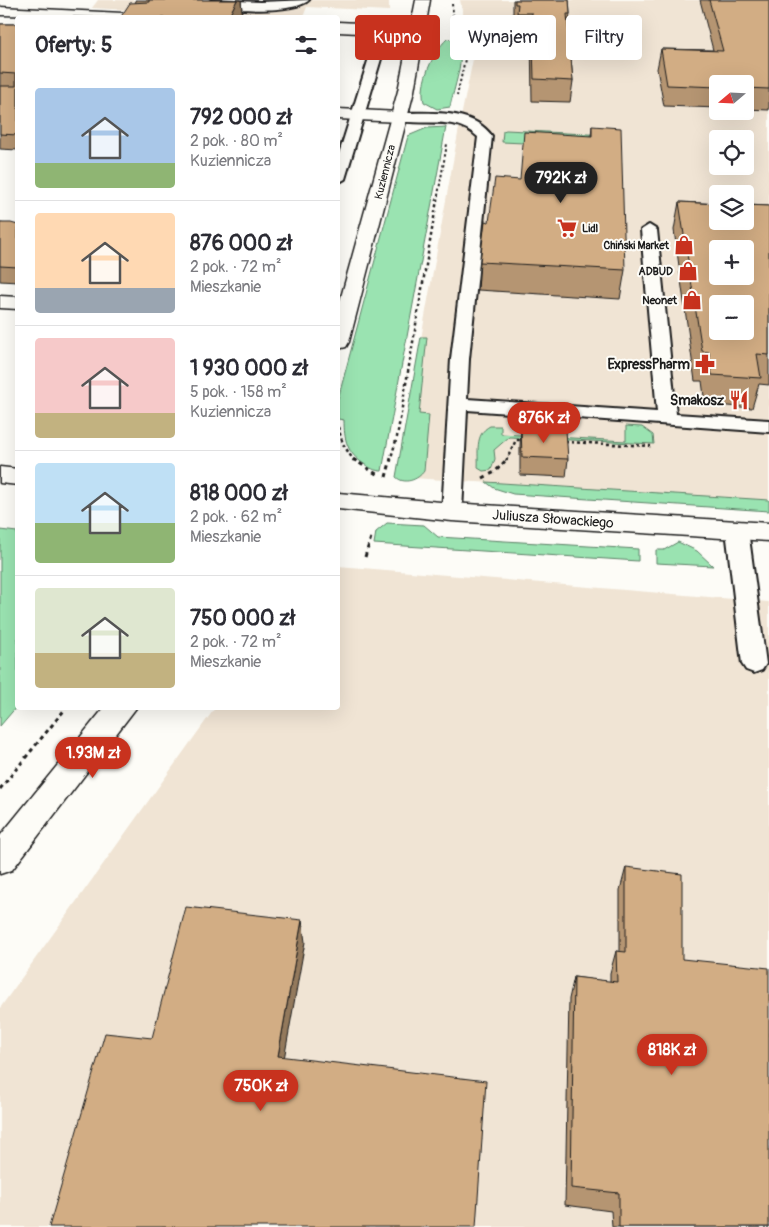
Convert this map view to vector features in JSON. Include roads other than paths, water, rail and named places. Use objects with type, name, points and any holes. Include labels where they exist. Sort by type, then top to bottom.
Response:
[{"type":"main road","name":"Kuziennicza","points":[[422,15],[424,0]]},
{"type":"main road","points":[[0,11],[82,15]]},
{"type":"main road","points":[[340,27],[355,28]]},
{"type":"main road","name":"Kuziennicza","points":[[340,329],[413,60]]},
{"type":"main road","points":[[340,114],[399,117]]},
{"type":"main road","points":[[0,302],[15,303]]},
{"type":"main road","points":[[0,475],[15,477]]},
{"type":"main road","name":"Juliusza Słowackiego","points":[[340,501],[452,512],[769,532]]},
{"type":"main road","points":[[0,860],[119,710]]},
{"type":"lane","points":[[217,0],[225,4],[249,5],[283,5],[302,0]]},
{"type":"lane","points":[[244,15],[249,5]]},
{"type":"lane","points":[[340,172],[374,60]]},
{"type":"lane","points":[[399,117],[452,120],[465,123],[482,132],[485,136],[465,313],[452,512]]},
{"type":"lane","points":[[648,230],[667,419]]},
{"type":"lane","points":[[458,404],[769,426]]},
{"type":"lane","points":[[737,530],[754,664]]},
{"type":"place","name":"Lidl","points":[[567,228]]},
{"type":"place","name":"Chiński Market","points":[[684,245]]},
{"type":"place","name":"ADBUD","points":[[688,271]]},
{"type":"place","name":"Neonet","points":[[692,300]]},
{"type":"place","name":"ExpressPharm","points":[[705,364]]},
{"type":"place","name":"Smakosz","points":[[739,400]]}]
